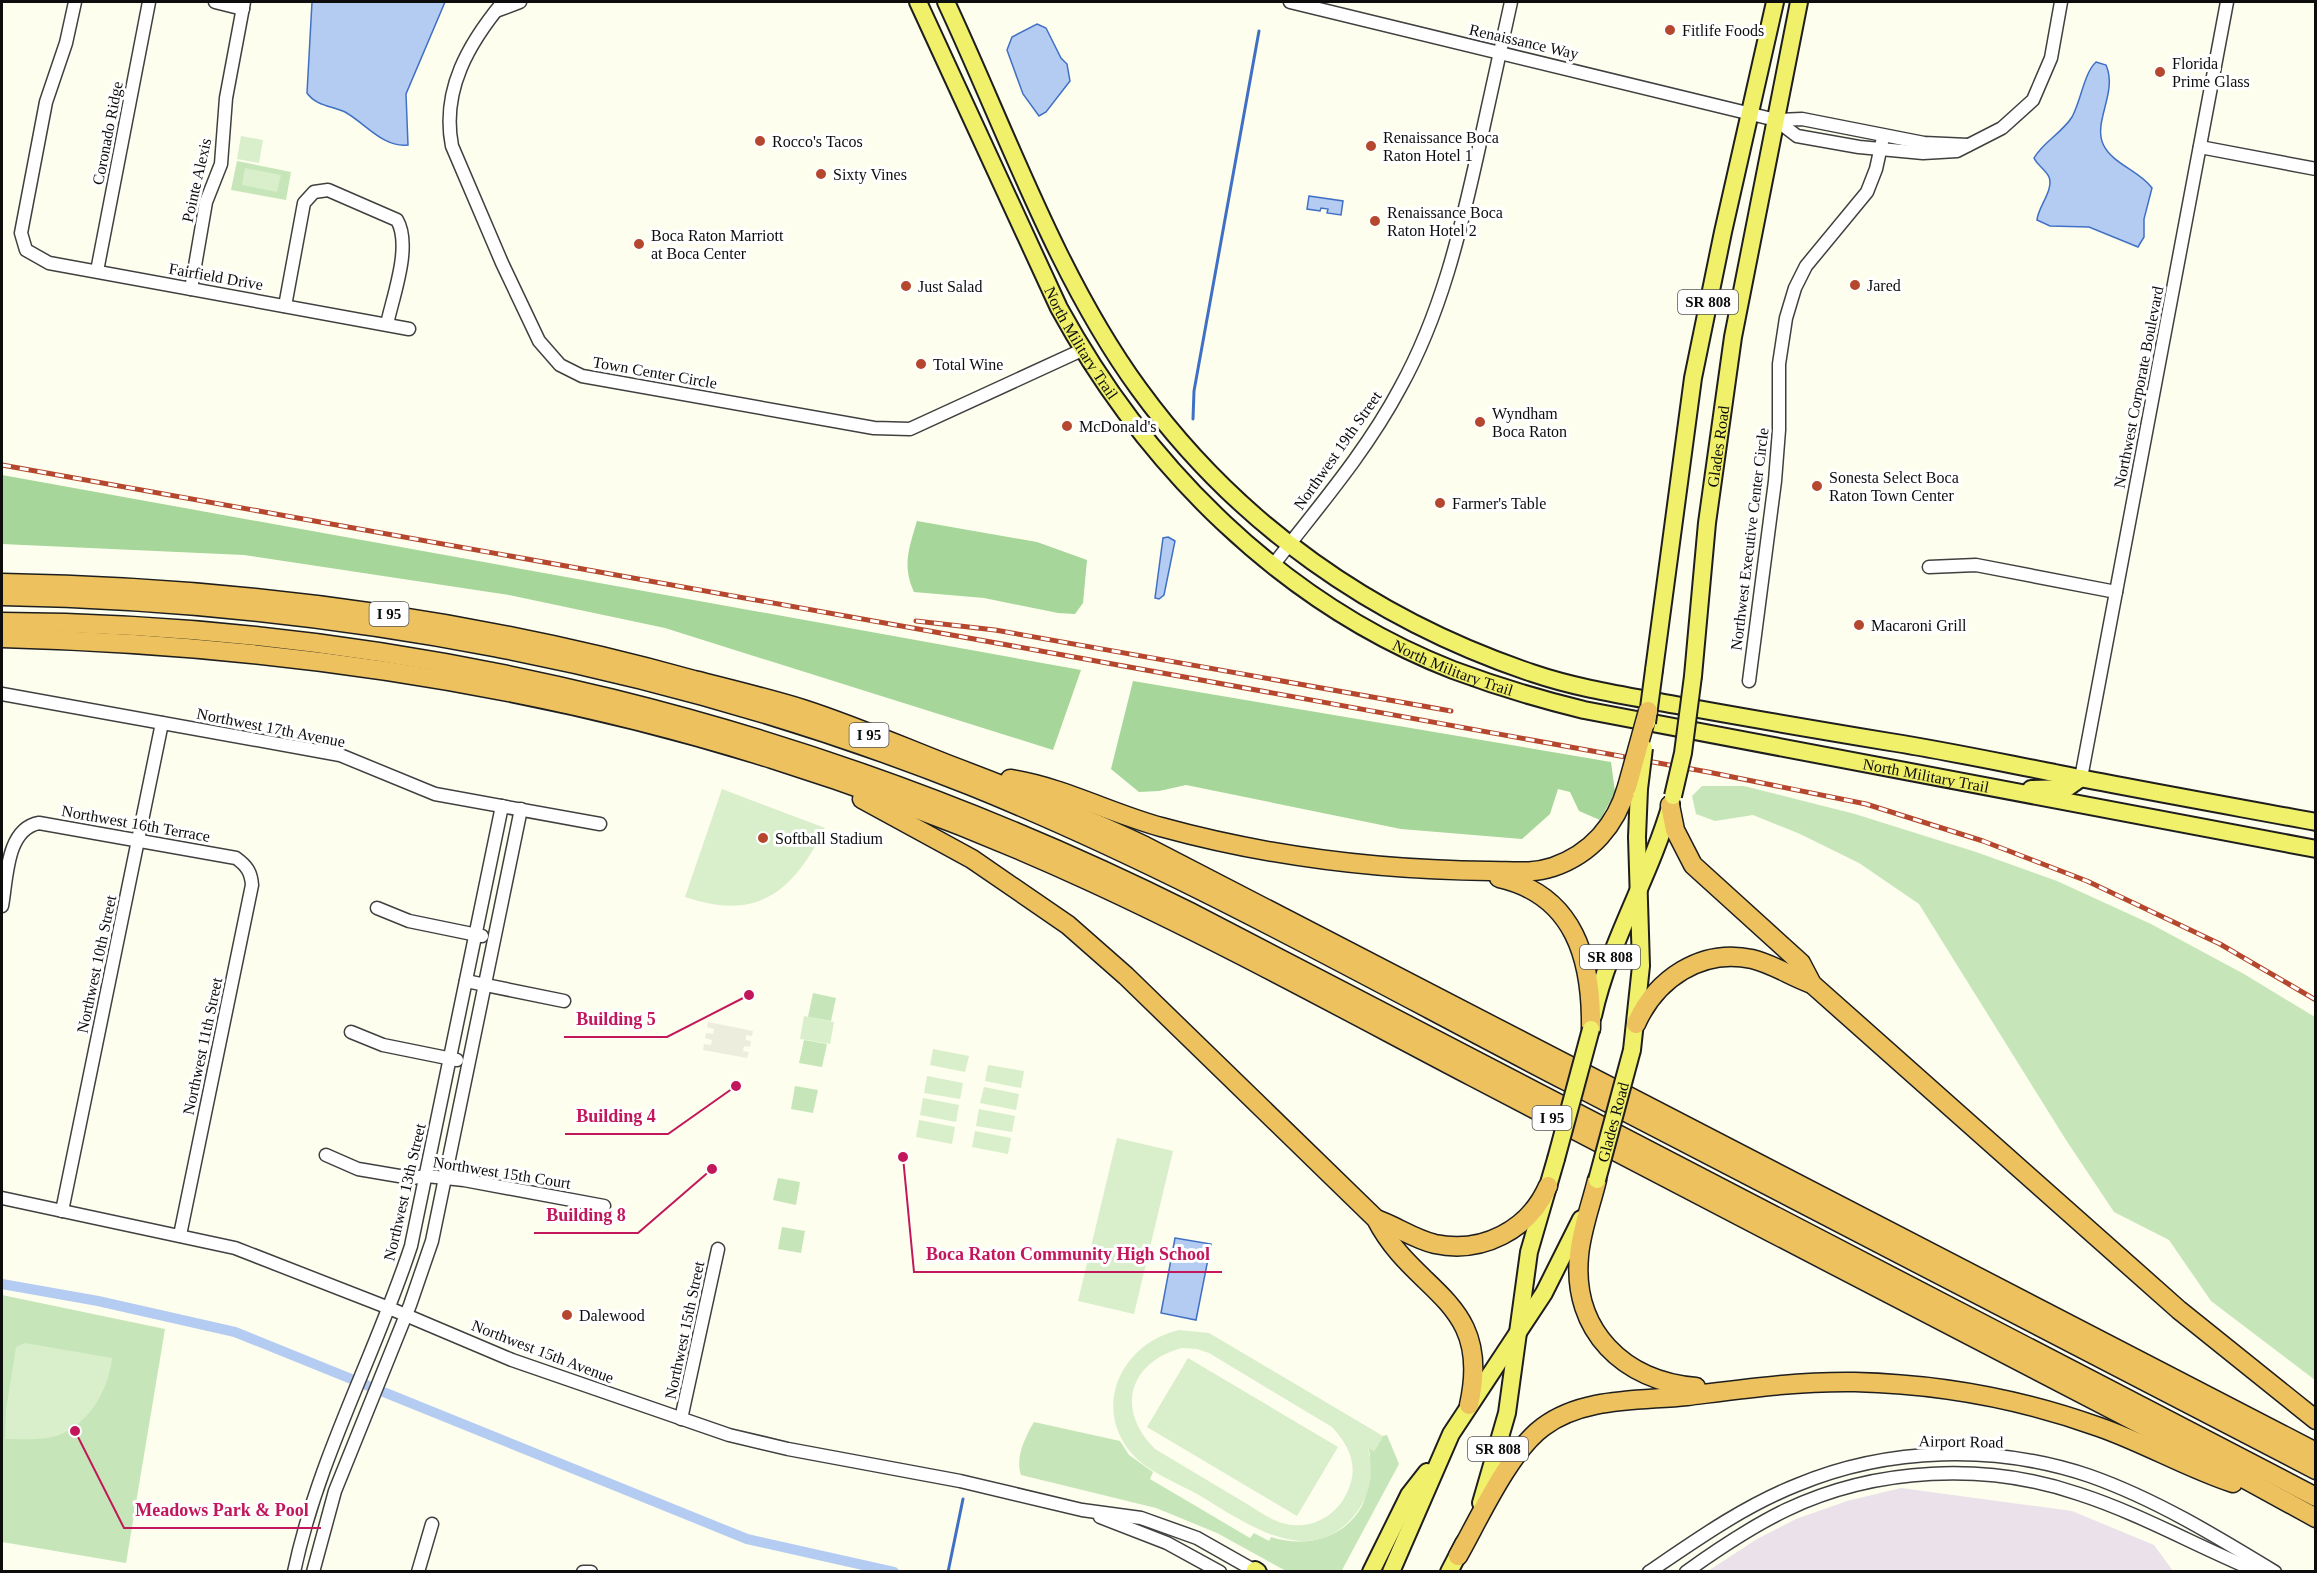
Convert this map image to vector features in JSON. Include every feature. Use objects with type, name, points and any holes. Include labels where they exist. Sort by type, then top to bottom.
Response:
[{"type":"highway","name":"I 95","points":[[2,583],[100,585],[249,596],[388,614],[508,635],[628,661],[805,710],[1071,811],[1180,863],[2316,1452]]},
{"type":"highway","points":[[2,596],[107,599],[220,607],[360,623],[459,640],[567,662],[692,694],[794,724],[959,782],[1065,826],[1163,872],[2316,1470]]},
{"type":"highway","points":[[2,622],[146,627],[222,633],[331,646],[480,669],[625,701],[706,723],[816,756],[948,804],[1088,862],[1182,908],[2316,1497]]},
{"type":"highway","name":"I 95","points":[[2,638],[219,649],[414,674],[507,691],[628,719],[807,771],[987,836],[1154,912],[2316,1518]]},
{"type":"highway","points":[[970,773],[1036,783],[1160,827],[1272,854],[1349,864],[1465,872],[1527,873],[1554,867],[1571,860],[1586,850],[1608,828],[1633,788],[1648,711]]},
{"type":"highway","points":[[807,771],[958,850],[1024,892],[1068,925],[1126,976],[1376,1219],[1387,1241],[1447,1300],[1463,1323],[1474,1361],[1474,1377],[1468,1405]]},
{"type":"highway","points":[[1672,800],[1678,838],[1693,865],[1801,963],[1812,984]]},
{"type":"highway","points":[[1465,872],[1522,885],[1541,897],[1561,915],[1573,931],[1585,961],[1591,1029]]},
{"type":"highway","points":[[1636,1024],[1647,1003],[1661,985],[1687,968],[1707,960],[1752,959],[1812,984],[2179,1310],[2316,1420]]},
{"type":"highway","points":[[1597,1180],[1580,1245],[1578,1266],[1580,1297],[1592,1327],[1613,1353],[1628,1366],[1648,1377],[1679,1386],[1729,1390]]},
{"type":"highway","points":[[1376,1219],[1434,1244],[1456,1246],[1479,1244],[1501,1236],[1525,1220],[1536,1208],[1548,1186]]},
{"type":"highway","points":[[1453,1564],[1520,1451],[1536,1432],[1550,1422],[1575,1410],[1594,1405],[1729,1390],[1856,1382],[1930,1387],[1986,1396],[2100,1427],[2154,1448],[2214,1477],[2280,1500]]},
{"type":"main road","name":"North Military Trail","points":[[918,2],[1043,276],[1082,350],[1119,405],[1171,470],[1206,507],[1274,564],[1340,613],[1401,646],[1452,669],[1525,695],[1584,710],[1994,790],[2316,849]]},
{"type":"main road","name":"North Military Trail","points":[[946,2],[1030,188],[1087,306],[1137,386],[1209,474],[1288,545],[1354,591],[1464,647],[1534,674],[1589,689],[2316,822]]},
{"type":"main road","name":"Glades Road","points":[[1648,711],[1694,378],[1775,2]]},
{"type":"main road","name":"Glades Road","points":[[1453,1564],[1479,1508],[1498,1449],[1510,1395],[1528,1252],[1614,946],[1639,889],[1672,800],[1683,753],[1706,532],[1724,392],[1743,278],[1799,2]]},
{"type":"main road","points":[[971,118],[1016,156]]},
{"type":"main road","points":[[992,163],[1030,188]]},
{"type":"main road","points":[[1994,790],[2067,788],[2081,778]]},
{"type":"main road","name":"Glades Road","points":[[1391,1572],[1443,1449],[1468,1405],[1516,1336],[1555,1274],[1597,1180],[1632,1050],[1636,1024],[1641,966],[1633,788]]},
{"type":"main road","points":[[1371,1572],[1409,1495],[1443,1449]]},
{"type":"street","name":"Fairfield Drive","points":[[75,2],[66,42],[46,102],[21,233],[23,246],[31,256],[49,263],[409,328]]},
{"type":"street","name":"Coronado Ridge","points":[[97,272],[149,2]]},
{"type":"street","points":[[215,2],[243,5]]},
{"type":"street","name":"Town Center Circle","points":[[520,2],[499,7],[474,39],[458,75],[449,130],[452,146],[502,263],[539,341],[548,354],[567,370],[582,376],[901,430],[910,429],[1082,350]]},
{"type":"street","name":"Renaissance Way","points":[[1290,2],[1776,120]]},
{"type":"street","name":"Northwest 19th Street","points":[[1274,564],[1376,428],[1401,388],[1426,333],[1454,253],[1511,2]]},
{"type":"street","points":[[1776,120],[1797,136],[1942,153],[1957,151],[2002,128],[2033,100],[2051,58],[2061,2]]},
{"type":"street","name":"Northwest Corporate Boulevard","points":[[2081,778],[2227,2]]},
{"type":"street","name":"Pointe Alexis","points":[[191,288],[206,202],[221,164],[226,98],[243,5]]},
{"type":"street","points":[[1776,120],[1802,119],[1924,143],[1968,145]]},
{"type":"street","name":"Northwest Executive Center Circle","points":[[1749,681],[1777,462],[1779,364],[1786,318],[1795,288],[1806,266],[1863,199],[1871,184],[1881,145]]},
{"type":"street","points":[[2200,147],[2316,169]]},
{"type":"street","points":[[285,306],[304,203],[314,192],[328,190],[397,220],[401,226],[403,247],[387,324]]},
{"type":"street","points":[[1929,567],[1976,565],[2116,592]]},
{"type":"street","name":"Northwest 17th Avenue","points":[[2,694],[340,755],[435,794],[600,824]]},
{"type":"street","name":"Northwest 10th Street","points":[[62,1211],[162,723]]},
{"type":"street","name":"Northwest 13th Street","points":[[294,1572],[314,1495],[389,1308],[411,1246],[502,806]]},
{"type":"street","points":[[313,1572],[335,1491],[427,1260],[521,809]]},
{"type":"street","name":"Northwest 16th Terrace","points":[[2,906],[15,842],[20,832],[28,825],[39,823],[236,858],[246,865]]},
{"type":"street","name":"Northwest 11th Street","points":[[180,1235],[252,885],[251,874],[246,865]]},
{"type":"street","points":[[377,908],[409,921],[494,939]]},
{"type":"street","points":[[466,981],[564,1001]]},
{"type":"street","points":[[351,1032],[383,1045],[469,1063]]},
{"type":"street","name":"Northwest 15th Court","points":[[326,1155],[358,1169],[411,1178],[427,1176],[445,1178],[604,1206]]},
{"type":"street","name":"Northwest 15th Avenue","points":[[2,1198],[235,1248],[389,1308],[512,1360],[681,1419],[765,1444],[960,1481],[1082,1510],[1129,1515],[1166,1526],[1208,1544],[1256,1571]]},
{"type":"street","name":"Northwest 15th Street","points":[[681,1419],[718,1249]]},
{"type":"street","name":"Airport Road","points":[[1649,1572],[1747,1509],[1798,1484],[1833,1472],[1888,1460],[1952,1455],[2018,1459],[2091,1477],[2196,1526],[2275,1572]]},
{"type":"street","name":"Airport Road","points":[[1686,1572],[1754,1527],[1806,1502],[1879,1481],[1953,1473],[2009,1477],[2064,1489],[2100,1501],[2259,1572]]},
{"type":"street","name":"Northwest 15th Avenue","points":[[1082,1510],[1161,1540],[1220,1572]]},
{"type":"street","points":[[418,1572],[432,1524]]},
{"type":"street","points":[[583,1572],[591,1572]]},
{"type":"shaded area","points":[[708,1022],[753,1031],[752,1036],[746,1035],[746,1040],[751,1041],[750,1047],[744,1046],[743,1051],[749,1052],[747,1058],[703,1050],[704,1044],[711,1045],[712,1040],[705,1038],[706,1033],[713,1034],[714,1029],[707,1027]]},
{"type":"shaded area","points":[[1901,1488],[2072,1511],[2154,1545],[2173,1571],[1708,1571],[1757,1539],[1796,1519],[1847,1501]]},
{"type":"green space","points":[[241,136],[263,140],[259,163],[237,159]]},
{"type":"green space","points":[[237,161],[291,172],[286,200],[231,190]]},
{"type":"green space","points":[[245,168],[281,175],[277,192],[242,185]]},
{"type":"green space","points":[[2,475],[1081,670],[1053,750],[665,628],[509,595],[244,555],[2,544]]},
{"type":"green space","points":[[917,521],[1037,542],[1087,560],[1083,603],[1075,614],[1058,613],[984,598],[914,592],[908,574],[908,557]]},
{"type":"green space","points":[[1133,681],[1611,762],[1615,792],[1600,820],[1579,811],[1570,792],[1558,789],[1550,814],[1522,839],[1401,829],[1186,785],[1159,791],[1139,792],[1111,769]]},
{"type":"green space","points":[[1702,786],[1744,786],[1855,814],[1976,852],[2057,881],[2151,924],[2244,974],[2315,1017],[2315,1380],[2211,1301],[2169,1240],[2114,1212],[2066,1140],[1919,904],[1859,863],[1800,834],[1753,815],[1715,821],[1696,814],[1692,796]]},
{"type":"green space","name":"Softball Stadium","points":[[722,789],[825,828],[800,869],[786,884],[771,896],[753,903],[734,906],[711,904],[685,897]]},
{"type":"green space","points":[[813,993],[836,998],[831,1021],[808,1017]]},
{"type":"green space","points":[[804,1016],[834,1022],[830,1044],[800,1039]]},
{"type":"green space","points":[[804,1040],[827,1044],[822,1067],[799,1063]]},
{"type":"green space","points":[[933,1049],[969,1056],[965,1072],[930,1065]]},
{"type":"green space","points":[[988,1065],[1024,1071],[1021,1088],[985,1081]]},
{"type":"green space","points":[[927,1076],[963,1083],[960,1099],[924,1093]]},
{"type":"green space","points":[[795,1086],[818,1090],[813,1113],[791,1109]]},
{"type":"green space","points":[[984,1087],[1019,1094],[1016,1110],[980,1103]]},
{"type":"green space","points":[[923,1098],[959,1105],[956,1122],[920,1115]]},
{"type":"green space","points":[[979,1109],[1015,1116],[1012,1132],[976,1126]]},
{"type":"green space","points":[[919,1120],[955,1127],[952,1144],[916,1137]]},
{"type":"green space","points":[[975,1131],[1011,1138],[1008,1154],[972,1147]]},
{"type":"green space","points":[[1117,1138],[1173,1151],[1134,1314],[1078,1301]]},
{"type":"green space","points":[[778,1178],[800,1182],[796,1205],[773,1200]]},
{"type":"green space","points":[[782,1227],[805,1231],[801,1253],[778,1249]]},
{"type":"green space","points":[[2,1295],[165,1329],[126,1563],[2,1542]]},
{"type":"green space","points":[[1179,1330],[1209,1333],[1383,1436],[1374,1451],[1368,1448],[1371,1465],[1370,1481],[1362,1505],[1357,1512],[1339,1530],[1319,1539],[1299,1541],[1278,1537],[1236,1518],[1138,1460],[1123,1442],[1115,1422],[1113,1402],[1117,1383],[1126,1365],[1140,1350],[1158,1338]],"holes":[[[1182,1348],[1209,1353],[1332,1427],[1337,1433],[1350,1454],[1353,1469],[1346,1495],[1332,1512],[1314,1523],[1304,1525],[1282,1523],[1261,1513],[1155,1449],[1135,1419],[1132,1404],[1134,1389],[1140,1376],[1150,1364],[1164,1355]]]},
{"type":"green space","points":[[25,1343],[112,1358],[107,1381],[97,1402],[82,1421],[62,1434],[41,1439],[5,1439],[6,1410],[16,1347]]},
{"type":"green space","points":[[1188,1358],[1338,1447],[1297,1516],[1147,1427]]},
{"type":"green space","points":[[1034,1422],[1120,1441],[1129,1455],[1153,1472],[1150,1479],[1250,1538],[1254,1533],[1269,1541],[1271,1537],[1310,1541],[1334,1533],[1345,1526],[1364,1501],[1370,1454],[1368,1447],[1374,1451],[1383,1436],[1387,1435],[1399,1464],[1341,1572],[1286,1571],[1217,1533],[1156,1508],[1021,1475],[1020,1455]]},
{"type":"water","points":[[312,2],[445,2],[406,94],[408,145],[390,143],[382,139],[345,112],[320,103],[307,93]]},
{"type":"water","points":[[1037,24],[1046,28],[1061,58],[1067,64],[1070,81],[1046,112],[1039,116],[1023,94],[1007,50],[1012,37]]},
{"type":"water","points":[[2096,62],[2106,65],[2109,75],[2108,96],[2101,126],[2103,144],[2113,157],[2152,188],[2144,219],[2144,237],[2138,247],[2089,227],[2050,226],[2037,220],[2050,182],[2048,174],[2034,158],[2072,117],[2088,73]]},
{"type":"water","points":[[1309,196],[1343,201],[1341,215],[1327,213],[1328,209],[1321,208],[1320,211],[1307,209]]},
{"type":"water","points":[[1168,537],[1175,541],[1164,595],[1159,599],[1155,598],[1163,538]]},
{"type":"water","points":[[1175,1238],[1211,1244],[1196,1320],[1161,1313]]},
{"type":"waterway","points":[[1193,419],[1194,391],[1259,31]]},
{"type":"waterway","points":[[2,1284],[98,1301],[235,1332],[747,1539],[894,1572]]},
{"type":"waterway","points":[[948,1572],[963,1499]]},
{"type":"railway","points":[[2,465],[1708,772],[1866,804],[1983,841],[2087,881],[2220,944],[2316,1000]]},
{"type":"railway","points":[[916,621],[995,630],[1451,711]]},
{"type":"place","name":"Fitlife Foods","points":[[1670,30]]},
{"type":"place","name":"Florida Prime Glass","points":[[2160,72]]},
{"type":"place","name":"Rocco's Tacos","points":[[760,141]]},
{"type":"place","name":"Renaissance Boca Raton Hotel 1","points":[[1371,146]]},
{"type":"place","name":"Sixty Vines","points":[[821,174]]},
{"type":"place","name":"Renaissance Boca Raton Hotel 2","points":[[1375,221]]},
{"type":"place","name":"Boca Raton Marriott at Boca Center","points":[[639,244]]},
{"type":"place","name":"Jared","points":[[1855,285]]},
{"type":"place","name":"Just Salad","points":[[906,286]]},
{"type":"place","name":"Total Wine","points":[[921,364]]},
{"type":"place","name":"Wyndham Boca Raton","points":[[1480,422]]},
{"type":"place","name":"McDonald's","points":[[1067,426]]},
{"type":"place","name":"Sonesta Select Boca Raton Town Center","points":[[1817,486]]},
{"type":"place","name":"Farmer's Table","points":[[1440,503]]},
{"type":"place","name":"Macaroni Grill","points":[[1859,625]]},
{"type":"place","name":"Softball Stadium","points":[[763,838]]},
{"type":"place","name":"Building 5","points":[[749,995]]},
{"type":"place","name":"Building 4","points":[[736,1086]]},
{"type":"place","name":"Boca Raton Community High School","points":[[903,1157]]},
{"type":"place","name":"Building 8","points":[[712,1169]]},
{"type":"place","name":"Dalewood","points":[[567,1315]]},
{"type":"place","name":"Meadows Park & Pool","points":[[75,1431]]}]
